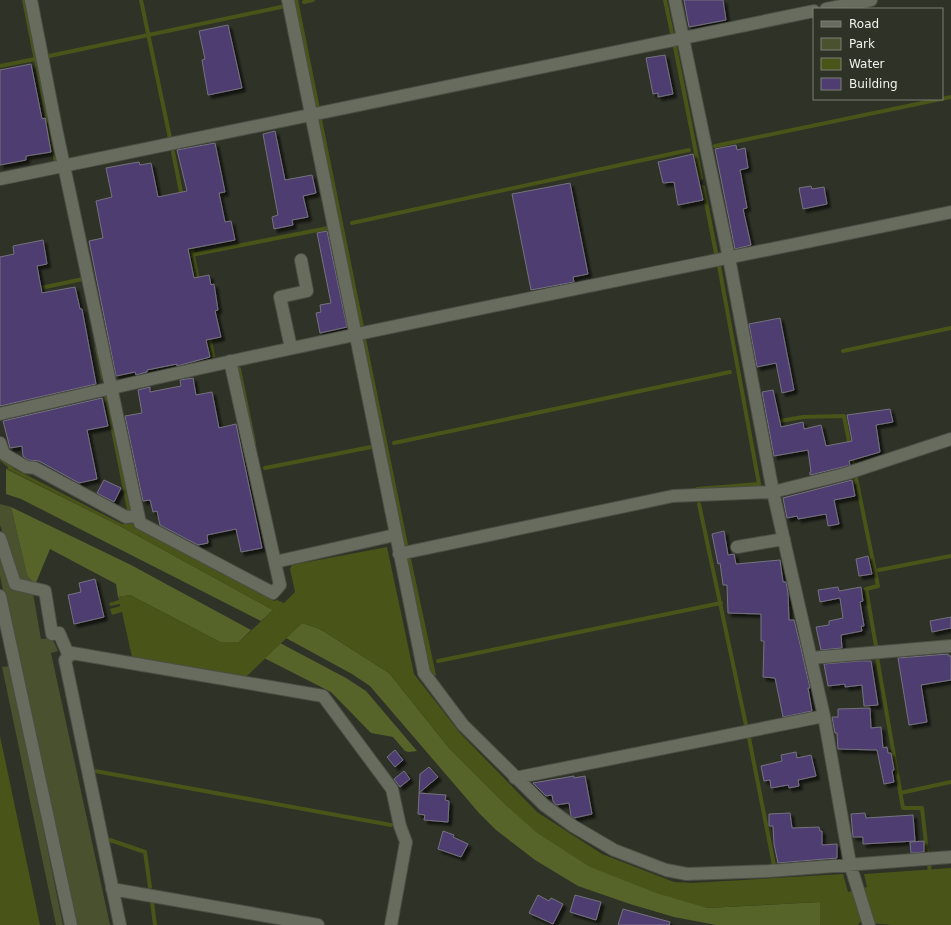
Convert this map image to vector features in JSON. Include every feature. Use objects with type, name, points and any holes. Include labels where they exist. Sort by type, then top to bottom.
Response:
[{"type":"street","points":[[31,0],[64,166],[140,523],[272,593],[280,584],[230,362]]},
{"type":"street","points":[[288,0],[424,673],[463,725],[544,805],[573,826],[614,850],[666,870],[687,874],[769,871],[951,857]]},
{"type":"street","points":[[676,0],[729,258],[773,492],[824,716],[850,864],[869,925]]},
{"type":"street","points":[[831,8],[871,0]]},
{"type":"street","points":[[0,179],[813,12]]},
{"type":"street","points":[[0,414],[112,387],[355,334],[951,212]]},
{"type":"street","points":[[291,348],[280,297],[307,291],[301,260]]},
{"type":"street","points":[[399,554],[673,496],[773,492],[845,474],[951,439]]},
{"type":"street","points":[[0,443],[4,454],[26,467],[35,468],[126,517],[138,516]]},
{"type":"street","points":[[275,562],[396,535]]},
{"type":"street","points":[[0,538],[16,584],[45,591],[52,634],[59,634],[69,656]]},
{"type":"street","points":[[737,547],[784,539]]},
{"type":"street","points":[[0,596],[71,925]]},
{"type":"street","points":[[811,658],[951,646]]},
{"type":"street","points":[[120,925],[65,660],[72,653],[323,696],[392,789],[400,826],[406,842],[391,925]]},
{"type":"street","points":[[515,778],[824,716]]},
{"type":"street","points":[[112,889],[318,925]]},
{"type":"green space","points":[[0,504],[11,507],[27,575],[35,585],[22,582],[18,577],[0,525]]},
{"type":"green space","points":[[0,555],[13,588],[33,593],[41,639],[52,638],[58,651],[51,653],[110,925],[75,925],[0,576]]},
{"type":"green space","points":[[10,666],[63,925],[56,925],[2,667]]},
{"type":"shaded area","points":[[6,469],[120,526],[273,610],[261,621],[21,499],[6,494]]},
{"type":"shaded area","points":[[11,507],[131,565],[251,630],[239,642],[220,642],[130,595],[118,597],[116,584],[50,549],[35,585],[27,575]]},
{"type":"shaded area","points":[[302,623],[320,629],[389,673],[449,748],[508,807],[707,908],[820,902],[820,925],[716,925],[674,917],[578,886],[535,860],[496,830],[479,813],[370,686],[352,674],[286,638]]},
{"type":"shaded area","points":[[280,643],[346,678],[366,691],[417,751],[405,751],[393,737],[371,733],[331,692],[264,658]]},
{"type":"water","points":[[9,466],[122,524],[132,524],[274,601],[277,600],[284,603],[295,592],[290,569],[292,565],[387,547],[414,674],[460,733],[537,812],[602,854],[674,882],[692,883],[843,874],[848,892],[867,887],[864,874],[951,868],[951,925],[892,925],[860,922],[858,925],[820,925],[820,902],[707,908],[656,893],[590,867],[537,833],[508,807],[449,748],[389,673],[320,629],[302,623],[246,677],[132,657],[122,612],[112,615],[110,609],[120,606],[120,604],[110,606],[109,603],[119,600],[118,597],[130,595],[220,642],[239,642],[273,610],[120,526],[7,469]]},
{"type":"water","points":[[407,559],[411,559],[436,675],[433,676],[428,668]]},
{"type":"water","points":[[0,736],[40,925],[0,925]]},
{"type":"building","points":[[684,0],[723,0],[726,20],[689,27]]},
{"type":"building","points":[[228,25],[242,88],[208,95],[202,60],[205,59],[199,31]]},
{"type":"building","points":[[665,55],[673,94],[658,97],[658,93],[653,94],[646,58]]},
{"type":"building","points":[[31,64],[42,119],[45,118],[51,152],[26,156],[26,160],[0,165],[0,70]]},
{"type":"building","points":[[275,131],[285,180],[312,175],[316,193],[303,196],[308,217],[292,220],[293,225],[274,229],[272,217],[278,215],[263,134]]},
{"type":"building","points":[[215,143],[225,192],[219,193],[225,222],[231,221],[235,240],[188,249],[194,278],[209,275],[211,285],[214,284],[218,310],[215,311],[221,337],[206,340],[210,357],[177,366],[177,364],[147,370],[147,372],[136,375],[135,372],[116,376],[89,241],[103,238],[96,201],[112,197],[106,168],[139,162],[140,165],[151,163],[158,197],[187,191],[177,150]]},
{"type":"building","points":[[736,145],[737,150],[745,148],[748,168],[740,170],[747,208],[743,209],[751,245],[735,249],[715,149]]},
{"type":"building","points":[[693,154],[703,200],[678,205],[674,182],[663,183],[658,162]]},
{"type":"building","points":[[570,183],[588,274],[573,277],[574,282],[531,290],[512,194]]},
{"type":"building","points":[[811,186],[812,189],[824,187],[827,204],[803,209],[799,188]]},
{"type":"building","points":[[327,231],[347,327],[320,333],[316,313],[321,312],[320,305],[331,303],[317,233]]},
{"type":"building","points":[[43,240],[47,264],[37,266],[42,293],[75,287],[80,309],[82,309],[96,384],[0,406],[0,257],[14,254],[13,246]]},
{"type":"building","points":[[780,318],[794,390],[782,393],[776,363],[757,367],[749,324]]},
{"type":"building","points":[[193,378],[196,395],[212,392],[219,428],[236,424],[262,548],[241,552],[236,529],[207,535],[208,543],[198,545],[160,525],[157,511],[153,512],[150,500],[143,501],[125,416],[142,413],[138,390],[150,387],[150,392],[181,386],[180,380]]},
{"type":"building","points":[[773,390],[781,427],[803,422],[804,429],[821,425],[826,446],[852,441],[847,415],[890,409],[893,422],[876,425],[880,452],[849,461],[850,465],[810,475],[811,472],[808,450],[774,456],[762,392]]},
{"type":"building","points":[[102,398],[108,426],[87,430],[97,479],[79,483],[39,461],[28,460],[23,456],[22,446],[10,448],[3,421]]},
{"type":"building","points":[[104,480],[121,488],[114,502],[97,493]]},
{"type":"building","points":[[852,480],[855,496],[834,500],[839,524],[828,526],[826,514],[798,519],[797,516],[787,518],[783,498]]},
{"type":"building","points":[[724,531],[728,555],[734,554],[736,564],[780,560],[783,582],[786,582],[788,593],[789,620],[794,620],[810,688],[808,688],[812,711],[783,717],[775,678],[763,677],[764,641],[761,641],[761,614],[728,613],[727,585],[723,585],[720,563],[718,564],[712,534]]},
{"type":"building","points":[[868,556],[872,574],[859,576],[856,559]]},
{"type":"building","points":[[95,579],[104,617],[74,624],[68,595],[81,592],[79,583]]},
{"type":"building","points":[[838,587],[839,591],[861,587],[863,601],[860,602],[864,626],[861,626],[862,631],[841,635],[842,648],[821,650],[816,627],[829,625],[829,621],[843,618],[840,598],[820,602],[818,590]]},
{"type":"building","points":[[951,617],[951,628],[932,632],[930,621]]},
{"type":"building","points":[[948,654],[951,656],[951,680],[921,685],[927,722],[909,725],[898,658]]},
{"type":"building","points":[[871,661],[878,705],[864,706],[862,685],[845,687],[845,684],[828,686],[824,664]]},
{"type":"building","points":[[870,708],[871,728],[881,727],[883,748],[887,747],[888,753],[891,753],[894,770],[892,771],[894,782],[884,784],[877,750],[838,749],[837,733],[835,733],[832,717],[838,717],[838,709]]},
{"type":"building","points":[[395,750],[403,760],[395,767],[387,757]]},
{"type":"building","points":[[796,752],[797,758],[811,755],[816,776],[798,780],[799,786],[789,788],[788,785],[771,788],[770,780],[764,781],[761,766],[782,761],[781,755]]},
{"type":"building","points":[[429,767],[438,777],[419,793],[420,774]]},
{"type":"building","points":[[404,771],[410,779],[400,787],[394,779]]},
{"type":"building","points":[[574,776],[574,778],[585,776],[592,814],[574,818],[571,816],[569,803],[556,805],[553,801],[552,795],[546,796],[533,783]]},
{"type":"building","points":[[419,793],[446,795],[445,800],[449,801],[448,822],[424,820],[425,815],[418,814]]},
{"type":"building","points":[[790,813],[792,828],[819,827],[820,831],[822,831],[822,845],[837,844],[837,858],[778,863],[774,844],[773,826],[769,826],[769,814]]},
{"type":"building","points":[[865,813],[866,818],[913,815],[915,841],[863,844],[863,837],[853,837],[851,814]]},
{"type":"building","points":[[443,831],[454,835],[453,837],[468,844],[461,857],[438,849]]},
{"type":"building","points":[[924,841],[924,852],[911,853],[910,842]]},
{"type":"building","points":[[538,895],[549,901],[551,898],[563,904],[553,924],[529,913]]},
{"type":"building","points":[[575,895],[601,902],[596,920],[570,912]]},
{"type":"building","points":[[623,909],[670,922],[669,925],[618,925]]},
{"type":"waterway","points":[[24,0],[56,162]]},
{"type":"waterway","points":[[141,0],[170,138]]},
{"type":"waterway","points":[[296,0],[318,109]]},
{"type":"waterway","points":[[304,2],[313,0]]},
{"type":"waterway","points":[[665,0],[672,33]]},
{"type":"waterway","points":[[49,56],[281,7]]},
{"type":"waterway","points":[[675,47],[701,178]]},
{"type":"waterway","points":[[0,66],[35,59]]},
{"type":"waterway","points":[[943,99],[951,97]]},
{"type":"waterway","points":[[715,146],[937,100]]},
{"type":"waterway","points":[[320,120],[362,327]]},
{"type":"waterway","points":[[352,223],[689,150]]},
{"type":"waterway","points":[[173,152],[182,197]]},
{"type":"waterway","points":[[703,187],[716,253]]},
{"type":"waterway","points":[[186,256],[328,228]]},
{"type":"waterway","points":[[191,245],[198,281]]},
{"type":"waterway","points":[[697,489],[759,484],[719,266]]},
{"type":"waterway","points":[[36,289],[83,279]]},
{"type":"waterway","points":[[843,351],[951,328]]},
{"type":"waterway","points":[[209,335],[213,356]]},
{"type":"waterway","points":[[364,339],[406,545]]},
{"type":"waterway","points":[[97,348],[103,378]]},
{"type":"waterway","points":[[239,369],[254,443]]},
{"type":"waterway","points":[[394,443],[730,372]]},
{"type":"waterway","points":[[106,395],[129,510]]},
{"type":"waterway","points":[[774,422],[803,417],[844,416],[850,447]]},
{"type":"waterway","points":[[265,468],[371,447]]},
{"type":"waterway","points":[[852,455],[854,465]]},
{"type":"waterway","points":[[0,458],[12,468]]},
{"type":"waterway","points":[[856,478],[878,586],[866,589],[876,646]]},
{"type":"waterway","points":[[699,504],[746,725]]},
{"type":"waterway","points":[[879,570],[951,556]]},
{"type":"waterway","points":[[438,661],[721,603]]},
{"type":"waterway","points":[[877,657],[903,808],[922,808],[927,852]]},
{"type":"waterway","points":[[749,738],[774,865]]},
{"type":"waterway","points":[[95,771],[391,825]]},
{"type":"waterway","points":[[900,793],[951,782]]},
{"type":"waterway","points":[[110,840],[145,852],[150,887]]},
{"type":"waterway","points":[[929,863],[930,875]]},
{"type":"waterway","points":[[152,902],[155,925]]}]
